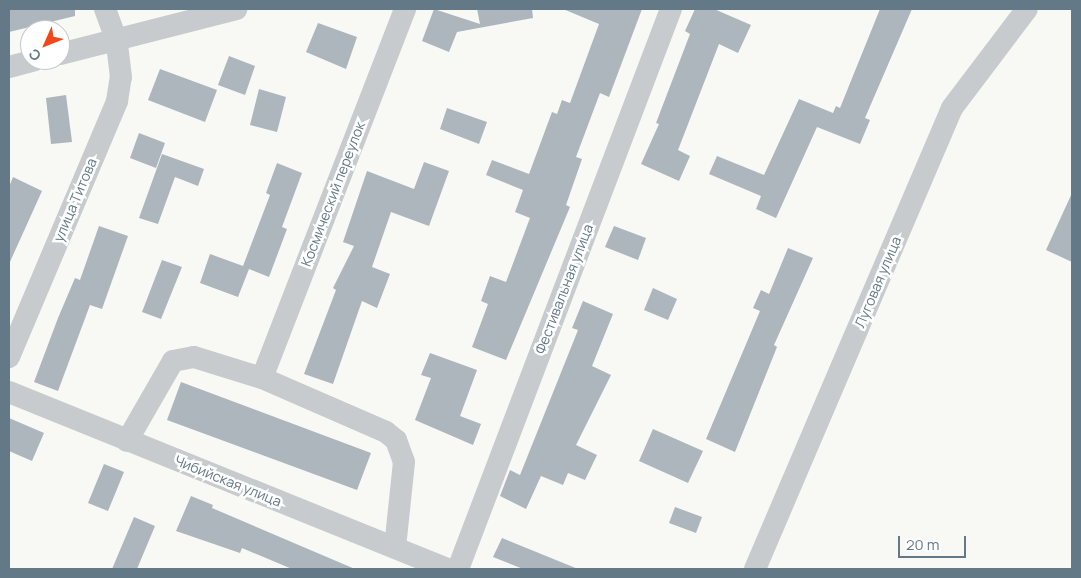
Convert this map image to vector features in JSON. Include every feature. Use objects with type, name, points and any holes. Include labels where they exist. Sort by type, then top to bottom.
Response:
[{"type":"street","name":"улица Титова","points":[[9,357],[117,101],[121,77],[116,39],[105,9]]},
{"type":"street","points":[[70,51],[236,9]]},
{"type":"street","name":"Космический переулок","points":[[262,378],[405,9]]},
{"type":"street","name":"Фестивальная улица","points":[[458,569],[671,9]]},
{"type":"street","name":"Луговая улица","points":[[755,569],[952,108],[1027,9]]},
{"type":"street","points":[[127,442],[173,361],[194,357],[262,378],[386,432],[396,440],[404,462],[395,547]]},
{"type":"street","name":"Чибийская улица","points":[[9,392],[127,442],[448,569]]},
{"type":"building","points":[[9,9],[75,9],[75,16],[58,20],[20,20],[20,29],[9,32]]},
{"type":"building","points":[[434,9],[480,24],[477,9],[532,9],[533,18],[457,32],[449,52],[422,41]]},
{"type":"building","points":[[563,9],[642,9],[609,97],[600,93],[576,157],[582,159],[566,205],[570,207],[506,360],[472,347],[488,304],[481,301],[490,276],[506,282],[530,218],[515,212],[523,190],[486,175],[492,160],[529,174],[552,112],[557,114],[562,100],[570,103],[599,24]]},
{"type":"building","points":[[695,9],[714,9],[751,25],[738,53],[719,44],[678,150],[690,156],[679,181],[641,164],[659,124],[656,123],[690,34],[685,31]]},
{"type":"building","points":[[880,9],[912,9],[865,118],[870,120],[860,144],[817,127],[776,218],[756,209],[761,196],[709,174],[717,156],[764,175],[799,99],[833,113],[836,106],[840,108]]},
{"type":"building","points":[[318,23],[357,37],[346,69],[306,52]]},
{"type":"building","points":[[229,56],[255,66],[245,95],[218,85]]},
{"type":"building","points":[[160,69],[217,90],[205,122],[148,100]]},
{"type":"building","points":[[259,89],[286,97],[277,132],[250,125]]},
{"type":"building","points":[[66,95],[72,142],[51,144],[46,98]]},
{"type":"building","points":[[447,108],[487,122],[479,144],[440,129]]},
{"type":"building","points":[[139,133],[165,143],[156,168],[130,158]]},
{"type":"building","points":[[162,154],[204,169],[198,186],[175,177],[158,224],[139,218]]},
{"type":"building","points":[[424,162],[449,171],[429,226],[391,212],[372,267],[390,274],[377,308],[362,301],[333,384],[304,374],[336,290],[333,288],[354,246],[343,242],[367,171],[414,189]]},
{"type":"building","points":[[277,163],[302,173],[282,227],[287,229],[269,277],[249,269],[238,297],[200,283],[210,254],[243,266],[270,195],[266,193]]},
{"type":"building","points":[[13,177],[42,191],[9,264],[9,187]]},
{"type":"building","points":[[1072,193],[1072,262],[1046,250]]},
{"type":"building","points":[[99,226],[128,236],[102,309],[90,305],[58,391],[34,382],[75,278],[80,280]]},
{"type":"building","points":[[614,226],[646,238],[638,260],[605,247]]},
{"type":"building","points":[[788,248],[813,258],[774,345],[777,347],[735,452],[706,439],[760,311],[753,308],[761,290],[769,294]]},
{"type":"building","points":[[162,260],[182,267],[161,319],[142,312]]},
{"type":"building","points":[[653,288],[677,299],[668,320],[644,310]]},
{"type":"building","points":[[583,301],[613,314],[592,366],[611,375],[576,445],[597,455],[585,480],[568,473],[563,485],[541,476],[526,509],[500,496],[510,470],[520,475],[578,330],[572,328]]},
{"type":"building","points":[[430,353],[477,370],[460,416],[481,424],[473,445],[415,420],[431,378],[421,375]]},
{"type":"building","points":[[181,382],[371,453],[357,490],[167,420]]},
{"type":"building","points":[[9,418],[44,433],[32,461],[9,451]]},
{"type":"building","points":[[653,429],[703,451],[688,483],[639,461]]},
{"type":"building","points":[[104,464],[124,472],[108,511],[88,503]]},
{"type":"building","points":[[191,496],[213,505],[212,508],[355,569],[292,569],[242,548],[240,553],[176,531]]},
{"type":"building","points":[[675,507],[702,517],[696,533],[669,523]]},
{"type":"building","points":[[134,517],[155,526],[137,569],[112,569]]},
{"type":"building","points":[[502,538],[578,569],[523,569],[493,557]]}]
